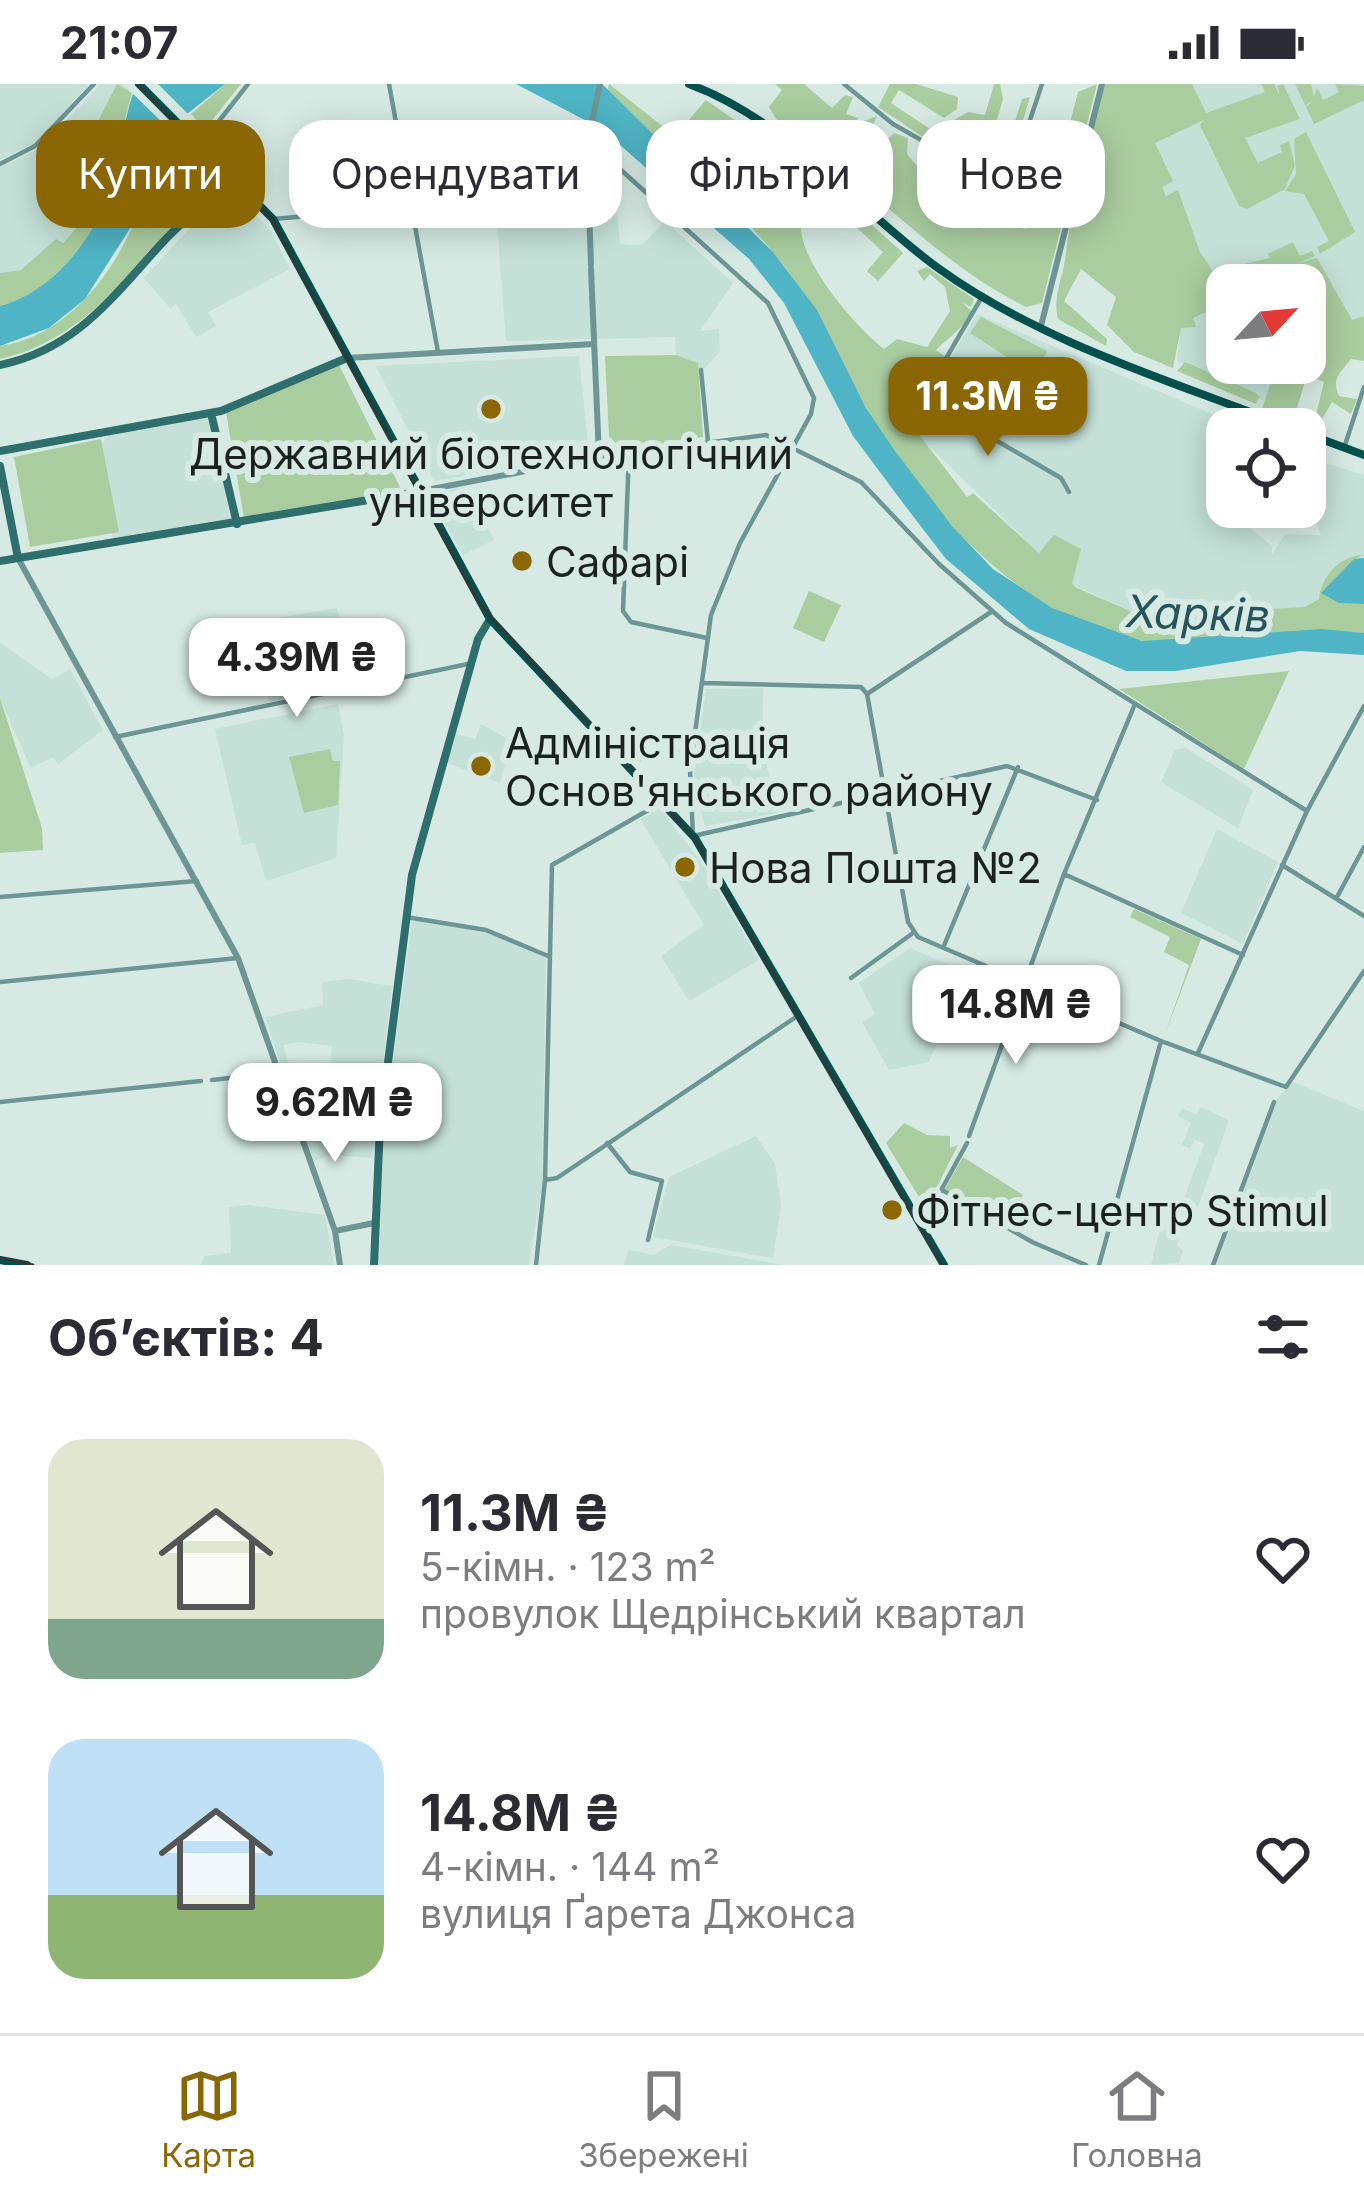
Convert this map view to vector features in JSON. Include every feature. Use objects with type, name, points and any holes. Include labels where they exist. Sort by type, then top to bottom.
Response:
[{"type":"main road","points":[[139,84],[176,120]]},
{"type":"main road","points":[[689,84],[728,101],[807,156],[917,252],[983,295],[1093,352],[1240,408]]},
{"type":"main road","points":[[265,211],[490,619],[693,836],[944,1265]]},
{"type":"main road","points":[[0,365],[47,351],[79,332],[123,291],[178,228]]},
{"type":"main road","points":[[0,451],[211,413],[347,358]]},
{"type":"main road","points":[[211,413],[238,524]]},
{"type":"main road","points":[[1326,441],[1364,455]]},
{"type":"main road","points":[[0,466],[18,558]]},
{"type":"main road","points":[[0,561],[417,492]]},
{"type":"main road","points":[[374,1265],[381,1120],[406,917],[420,840],[471,663],[490,619]]},
{"type":"main road","points":[[0,1260],[27,1265]]},
{"type":"street","points":[[0,164],[35,146],[94,84]]},
{"type":"street","points":[[220,120],[248,84]]},
{"type":"street","points":[[388,84],[396,120]]},
{"type":"street","points":[[591,120],[600,84]]},
{"type":"street","points":[[844,84],[893,124],[1006,189],[1042,84]]},
{"type":"street","points":[[1041,326],[1102,84]]},
{"type":"street","points":[[622,171],[768,303],[814,398],[794,448],[740,542],[707,638],[689,783],[693,836],[1018,767],[1097,800]]},
{"type":"street","points":[[273,219],[289,218]]},
{"type":"street","points":[[418,228],[437,352]]},
{"type":"street","points":[[590,228],[599,457]]},
{"type":"street","points":[[983,295],[923,398],[1061,478],[1069,492]]},
{"type":"street","points":[[347,358],[594,344]]},
{"type":"street","points":[[701,370],[708,442]]},
{"type":"street","points":[[1344,448],[1364,387]]},
{"type":"street","points":[[417,492],[629,452],[766,435],[861,482],[991,612],[1306,811]]},
{"type":"street","points":[[629,452],[625,616],[707,638]]},
{"type":"street","points":[[18,558],[238,958],[282,1072],[335,1232],[340,1265]]},
{"type":"street","points":[[867,694],[991,612]]},
{"type":"street","points":[[116,736],[471,663]]},
{"type":"street","points":[[703,683],[861,687],[867,694],[913,933]]},
{"type":"street","points":[[916,1216],[942,1190],[968,1139],[1064,874],[1135,704]]},
{"type":"street","points":[[1198,1054],[1306,811],[1364,706]]},
{"type":"street","points":[[627,761],[694,750]]},
{"type":"street","points":[[944,948],[1018,767]]},
{"type":"street","points":[[536,1265],[545,1180],[552,865],[664,802]]},
{"type":"street","points":[[1337,897],[1364,847]]},
{"type":"street","points":[[1282,865],[1364,916]]},
{"type":"street","points":[[1064,874],[1243,955]]},
{"type":"street","points":[[0,897],[197,881]]},
{"type":"street","points":[[406,917],[486,930],[548,956]]},
{"type":"street","points":[[913,933],[1026,985],[1286,1088],[1364,971]]},
{"type":"street","points":[[851,978],[913,933]]},
{"type":"street","points":[[0,982],[238,958]]},
{"type":"street","points":[[545,1180],[557,1178],[797,1016]]},
{"type":"street","points":[[1099,1265],[1161,1041]]},
{"type":"street","points":[[212,1080],[282,1072]]},
{"type":"street","points":[[0,1102],[202,1081]]},
{"type":"street","points":[[1213,1265],[1274,1102]]},
{"type":"street","points":[[607,1143],[635,1175],[662,1181],[648,1240]]},
{"type":"street","points":[[942,1190],[1032,1242],[1086,1265]]},
{"type":"street","points":[[335,1232],[374,1223]]},
{"type":"shaded area","points":[[0,84],[89,84],[57,120],[36,120],[36,142],[0,160]]},
{"type":"shaded area","points":[[101,84],[123,84],[132,93],[126,120],[67,120]]},
{"type":"shaded area","points":[[1145,84],[1364,84],[1364,345],[1326,368],[1326,264],[1206,264],[1206,374],[1177,361],[1182,310],[1140,241]]},
{"type":"shaded area","points":[[36,150],[36,228],[84,228],[28,296],[0,306],[0,167]]},
{"type":"shaded area","points":[[265,225],[290,269],[208,312],[216,326],[196,337],[176,304],[170,308],[144,278],[189,229]]},
{"type":"shaded area","points":[[497,228],[618,228],[620,244],[642,245],[658,228],[673,228],[733,283],[700,331],[719,329],[720,352],[697,376],[678,380],[675,337],[506,341]]},
{"type":"shaded area","points":[[977,314],[1206,412],[1206,528],[1252,528],[1272,546],[1272,555],[1285,534],[1321,535],[1318,528],[1326,528],[1326,463],[1364,475],[1364,610],[1250,610],[1200,622],[1146,618],[1071,584],[909,427]]},
{"type":"shaded area","name":"Державний біотехнологічний університет","points":[[579,356],[589,453],[434,481],[376,366]]},
{"type":"shaded area","points":[[1227,384],[1299,384],[1268,403]]},
{"type":"shaded area","points":[[206,417],[215,424],[230,521],[113,540],[98,449],[110,434]]},
{"type":"shaded area","points":[[458,487],[469,515],[483,517],[494,540],[463,555],[430,497]]},
{"type":"shaded area","points":[[337,608],[345,637],[340,687],[269,702],[252,622]]},
{"type":"shaded area","points":[[0,643],[52,679],[70,669],[103,730],[58,764],[53,757],[31,768],[0,699]]},
{"type":"shaded area","points":[[763,688],[762,743],[777,813],[705,826],[693,782],[706,689]]},
{"type":"shaded area","points":[[338,704],[344,735],[336,858],[266,881],[255,843],[242,845],[215,729]]},
{"type":"shaded area","points":[[481,724],[512,741],[500,783],[445,762],[454,733],[475,739]]},
{"type":"shaded area","points":[[1186,748],[1253,790],[1238,828],[1161,782],[1175,750]]},
{"type":"shaded area","points":[[660,808],[701,862],[759,960],[689,1001],[661,956],[704,925],[640,819]]},
{"type":"shaded area","points":[[1217,829],[1278,862],[1243,944],[1181,913]]},
{"type":"shaded area","points":[[412,920],[486,932],[546,958],[542,1186],[529,1265],[378,1265],[381,1149]]},
{"type":"shaded area","points":[[910,948],[966,972],[929,1062],[889,1070],[862,1022],[875,1014],[859,983]]},
{"type":"shaded area","points":[[349,979],[392,986],[372,1158],[331,1155],[314,1161],[265,1017],[323,1005],[322,982]],"holes":[[[283,1045],[332,1046],[323,1127],[310,1127]]]},
{"type":"shaded area","points":[[1293,1082],[1364,1111],[1364,1265],[1213,1265],[1274,1102]]},
{"type":"shaded area","points":[[1201,1107],[1229,1120],[1195,1215],[1187,1213],[1177,1246],[1183,1250],[1179,1263],[1151,1265],[1167,1211],[1178,1214],[1204,1144],[1195,1140],[1190,1148],[1182,1145],[1191,1123],[1178,1116],[1182,1108],[1197,1115]]},
{"type":"shaded area","points":[[756,1136],[775,1164],[781,1206],[773,1258],[653,1237],[669,1177]]},
{"type":"shaded area","points":[[249,1205],[325,1215],[334,1265],[201,1265],[204,1256],[231,1253],[229,1207]]},
{"type":"shaded area","points":[[670,1245],[784,1265],[624,1265],[628,1250],[654,1255]]},
{"type":"green space","points":[[117,84],[132,93],[125,120],[99,120]]},
{"type":"green space","points":[[225,84],[241,84],[212,120],[197,120],[191,114]]},
{"type":"green space","points":[[609,84],[655,120],[646,120],[646,129],[607,91]]},
{"type":"green space","points":[[775,84],[804,84],[832,108],[845,95],[853,97],[846,114],[857,120],[778,120],[769,107],[782,90]]},
{"type":"green space","points":[[890,84],[916,84],[958,97],[957,109],[944,118],[899,90],[891,103],[917,120],[917,133],[878,107]]},
{"type":"green space","points":[[994,84],[1000,84],[1003,99],[997,120],[954,120],[968,112],[985,115]]},
{"type":"green space","points":[[1097,84],[1088,120],[1071,120],[1078,92]]},
{"type":"green space","points":[[1102,84],[1192,84],[1206,113],[1265,92],[1261,84],[1274,84],[1280,96],[1277,86],[1283,84],[1300,119],[1245,138],[1258,163],[1282,152],[1280,145],[1289,141],[1295,165],[1285,189],[1247,209],[1239,206],[1200,125],[1204,120],[1155,143],[1173,181],[1162,187],[1166,196],[1178,190],[1208,264],[1206,312],[1193,318],[1196,327],[1181,328],[1173,368],[1134,352],[1107,325],[1116,297],[1081,269],[1064,301],[1107,339],[1106,346],[1058,319],[1057,294],[1070,228],[1105,228],[1105,120],[1093,120]]},
{"type":"green space","points":[[1295,84],[1311,84],[1314,97],[1317,87],[1323,100],[1339,92],[1335,84],[1364,86],[1364,100],[1314,124],[1306,107],[1313,101],[1305,105]]},
{"type":"green space","points":[[1030,97],[1023,120],[1015,120],[1022,99]]},
{"type":"green space","points":[[706,100],[735,120],[689,120]]},
{"type":"green space","points":[[1306,132],[1355,232],[1320,254],[1317,247],[1329,241],[1304,194],[1285,191],[1296,174],[1294,139]]},
{"type":"green space","points":[[894,133],[908,138],[907,154],[917,166],[917,228],[1061,228],[1042,303],[1026,307],[932,245],[893,212]]},
{"type":"green space","points":[[76,228],[93,228],[58,273],[0,306],[0,273],[21,270],[56,239],[63,243]]},
{"type":"green space","points":[[132,228],[174,228],[93,311],[34,348],[0,359],[0,346],[26,339],[72,311],[92,292]]},
{"type":"green space","points":[[751,228],[802,228],[819,275],[884,349],[897,339],[927,347],[950,311],[945,287],[930,274],[924,281],[917,271],[927,267],[974,299],[971,307],[963,303],[972,312],[968,318],[936,350],[946,357],[907,419],[967,497],[973,493],[1039,553],[1054,535],[1081,549],[1072,584],[1077,588],[1146,618],[1201,622],[1249,610],[1305,607],[1319,599],[1333,569],[1364,555],[1343,571],[1331,597],[1339,603],[1364,604],[1364,633],[1309,632],[1172,643],[1102,631],[1060,613],[982,556],[915,483],[866,407],[812,307]]},
{"type":"green space","points":[[857,228],[875,228],[903,253],[878,281],[867,271],[883,252]]},
{"type":"green space","points":[[1293,242],[1300,256],[1312,251],[1315,256],[1295,264],[1244,264],[1270,258],[1268,254]]},
{"type":"green space","points":[[1326,274],[1352,320],[1364,316],[1364,361],[1351,359],[1336,384],[1339,396],[1357,399],[1351,414],[1332,402],[1326,412],[1326,408],[1318,408],[1326,384]]},
{"type":"green space","points":[[981,317],[1047,351],[1036,376],[970,333]]},
{"type":"green space","points":[[676,355],[698,363],[703,437],[623,451],[609,436],[605,356]]},
{"type":"green space","points":[[1185,362],[1206,371],[1206,383],[1177,371]]},
{"type":"green space","points":[[339,365],[400,487],[395,492],[244,518],[226,412]]},
{"type":"green space","points":[[978,370],[996,381],[974,423],[960,415],[965,405],[934,386],[943,374],[968,388]]},
{"type":"green space","points":[[1208,384],[1235,384],[1256,393],[1256,404]]},
{"type":"green space","points":[[1270,384],[1304,384],[1297,408],[1262,408]]},
{"type":"green space","points":[[101,439],[119,532],[30,547],[14,457]]},
{"type":"green space","points":[[809,591],[841,605],[824,642],[793,628]]},
{"type":"green space","points":[[1289,671],[1244,769],[1119,689]]},
{"type":"green space","points":[[0,698],[42,828],[43,850],[0,853]]},
{"type":"green space","points":[[330,749],[333,761],[340,761],[338,805],[304,813],[289,757]]},
{"type":"green space","points":[[1134,909],[1201,939],[1165,1034],[1189,965],[1164,952],[1170,937],[1130,917]]},
{"type":"green space","points":[[904,1123],[927,1135],[950,1136],[950,1148],[958,1145],[938,1185],[922,1202],[886,1143]]},
{"type":"green space","points":[[963,1157],[1023,1195],[1008,1225],[945,1189]]},
{"type":"water","points":[[137,84],[225,84],[179,120],[126,120]]},
{"type":"water","points":[[516,84],[602,84],[646,127],[646,168],[622,147],[622,120],[585,120]]},
{"type":"water","points":[[92,228],[130,228],[85,299],[49,328],[0,346],[0,306],[40,287]]},
{"type":"water","points":[[714,228],[749,228],[773,252],[817,310],[866,408],[952,526],[993,569],[1052,608],[1142,641],[1322,629],[1364,633],[1364,655],[1300,651],[1176,671],[1126,671],[1029,629],[946,559],[906,507],[853,436],[784,303],[749,259]]},
{"type":"water","points":[[1364,558],[1364,604],[1339,603],[1321,593],[1354,559]]},
{"type":"pier","points":[[130,84],[158,84],[191,117],[160,120],[128,89]]},
{"type":"tram line","points":[[137,84],[272,220],[480,605],[694,838],[942,1265]]},
{"type":"tram line","points":[[0,1258],[33,1265]]},
{"type":"place","name":"Державний біотехнологічний університет","points":[[491,409]]},
{"type":"place","name":"Сафарі","points":[[522,561]]},
{"type":"place","name":"Адміністрація Основ'янського району","points":[[481,766]]},
{"type":"place","name":"Нова Пошта №2","points":[[685,867]]},
{"type":"place","name":"Фітнес-центр Stimul","points":[[892,1210]]},
{"type":"water label","name":"Харків","points":[[1198,613]]}]
